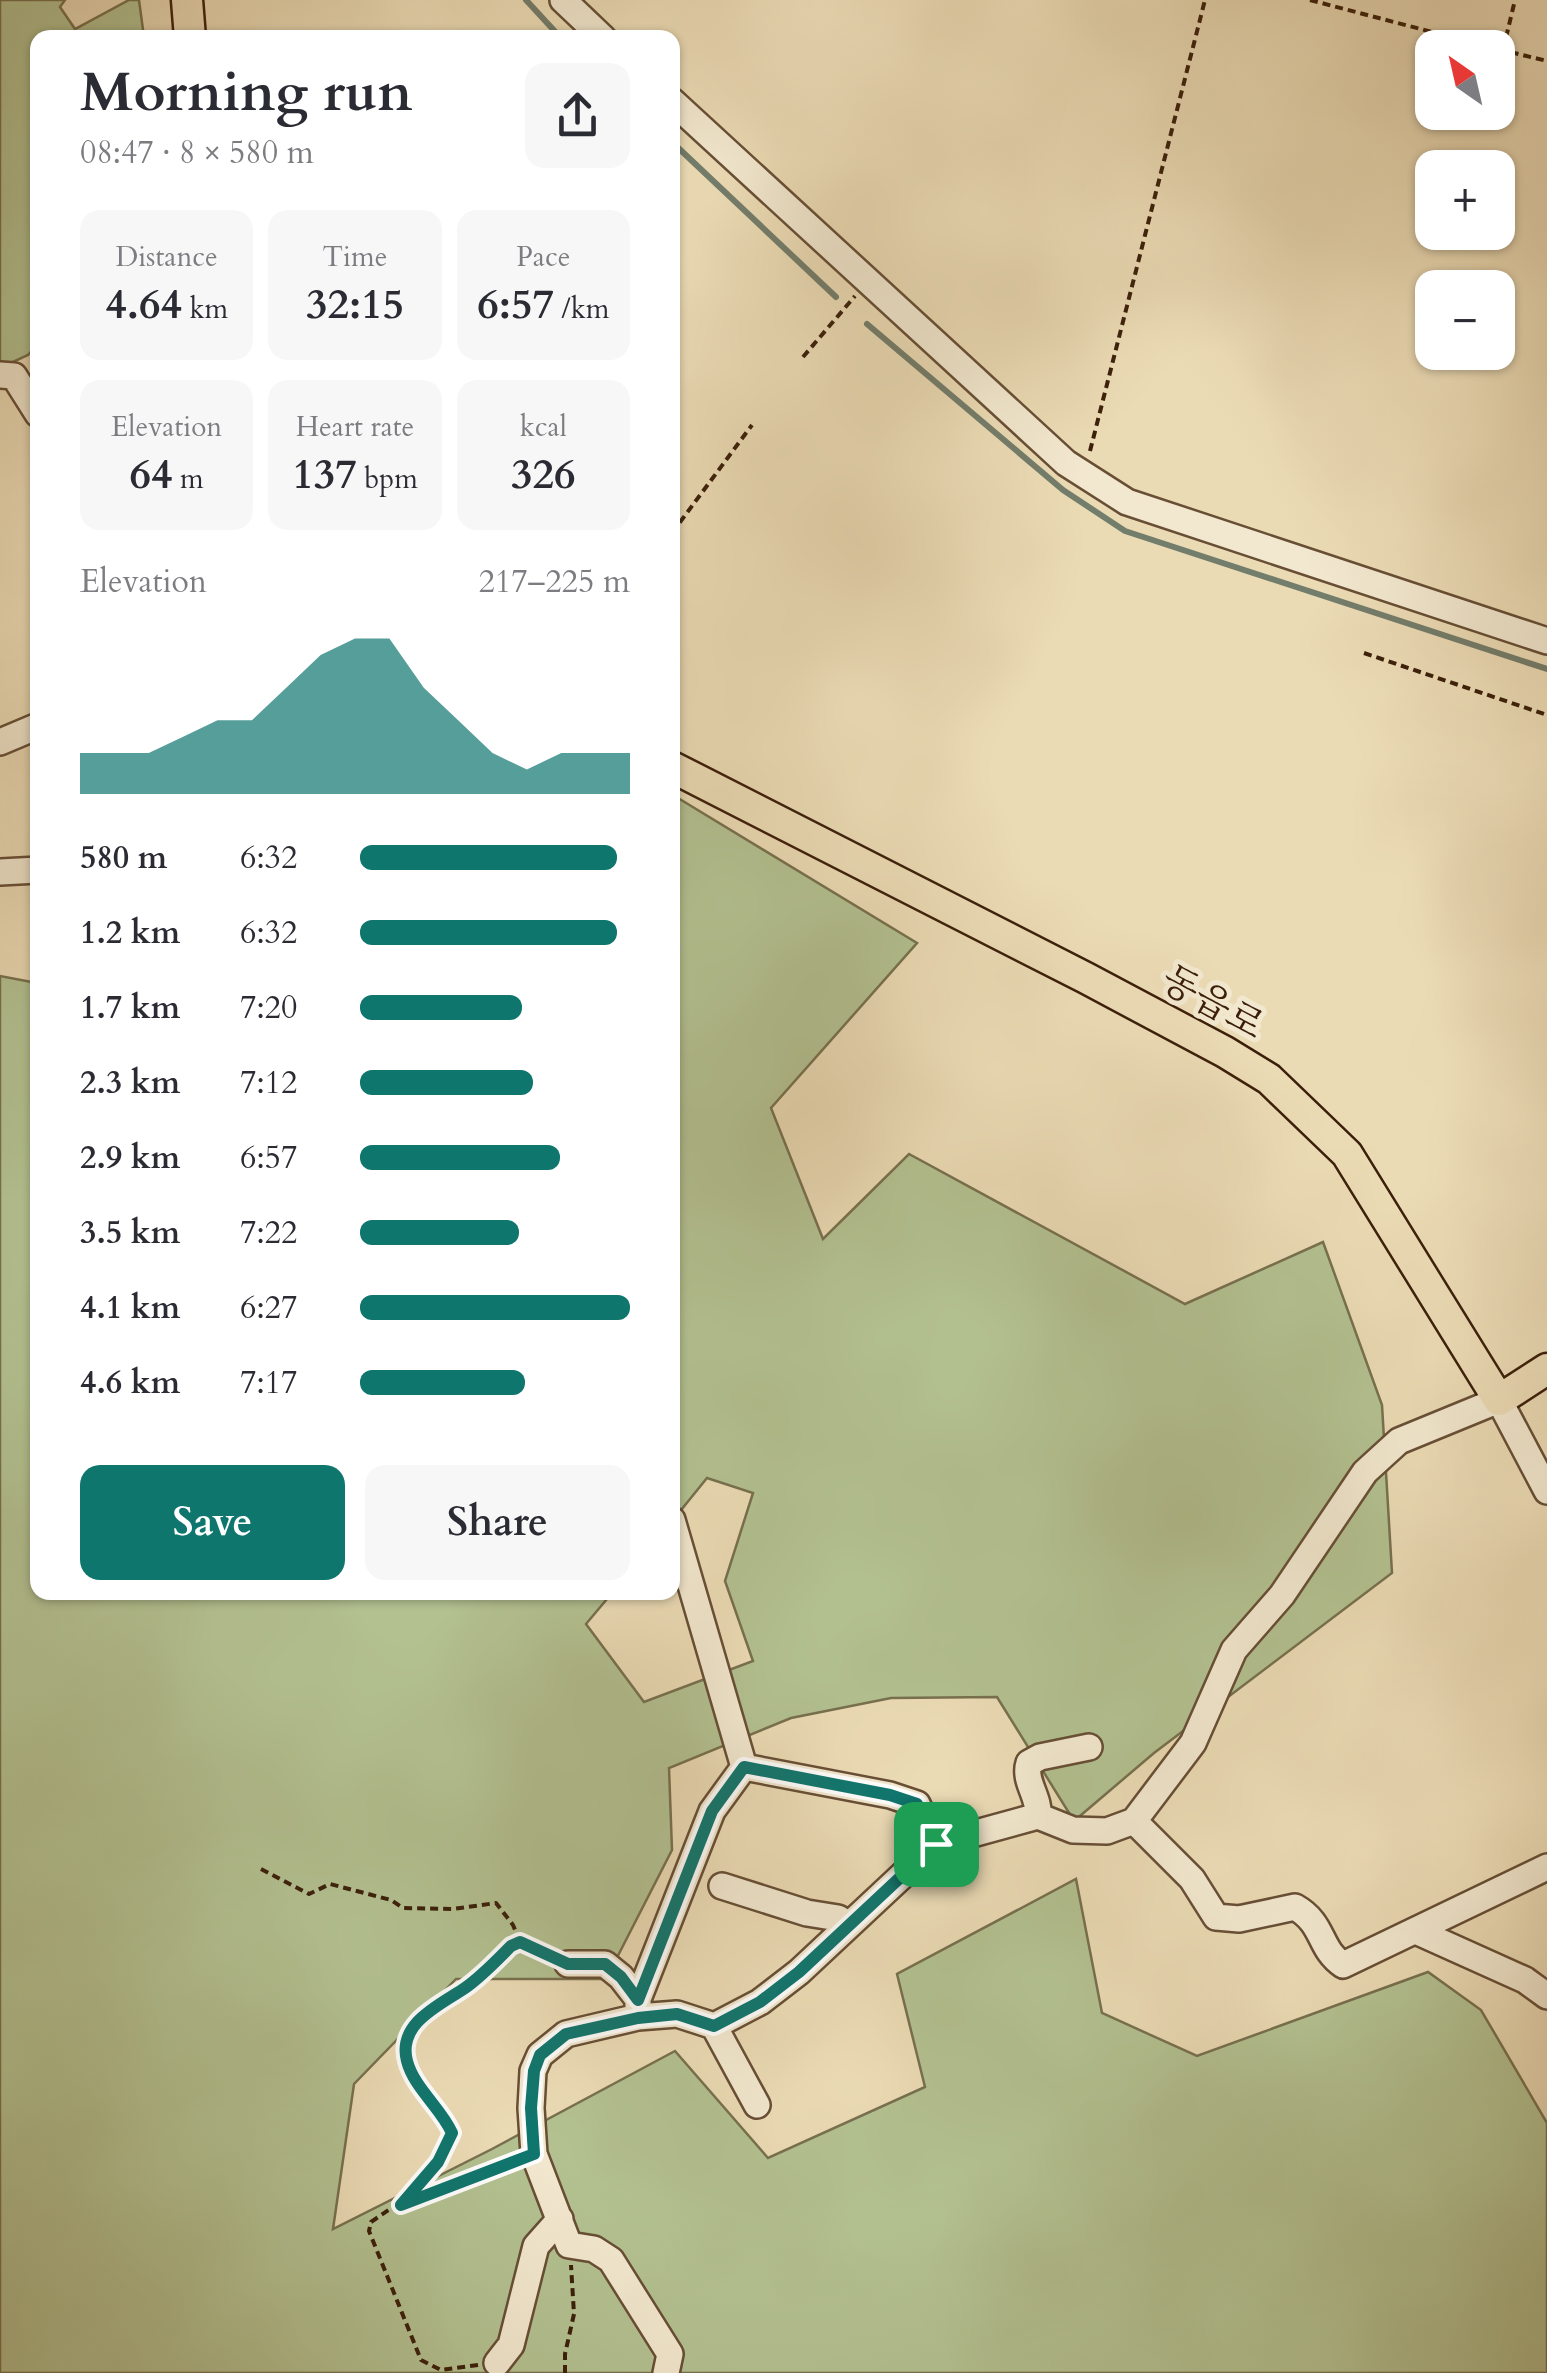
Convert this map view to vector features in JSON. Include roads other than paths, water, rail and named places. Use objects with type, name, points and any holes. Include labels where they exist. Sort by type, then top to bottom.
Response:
[{"type":"main road","points":[[188,0],[190,30]]},
{"type":"main road","name":"동읍로","points":[[680,771],[1086,978],[1269,1079],[1347,1154],[1499,1400]]},
{"type":"main road","points":[[1499,1400],[1547,1369]]},
{"type":"street","points":[[562,0],[594,30]]},
{"type":"street","points":[[680,108],[1079,472],[1126,502],[1547,641]]},
{"type":"street","points":[[0,375],[30,380]]},
{"type":"street","points":[[0,742],[30,729]]},
{"type":"street","points":[[0,872],[30,870]]},
{"type":"street","points":[[714,2026],[760,2002],[799,1972],[936,1844],[1038,1816],[1072,1830],[1107,1832],[1134,1822],[1193,1744],[1234,1650],[1282,1595],[1364,1472],[1400,1441],[1499,1400]]},
{"type":"street","name":"동읍로","points":[[1499,1400],[1547,1491]]},
{"type":"street","points":[[680,1547],[744,1767]]},
{"type":"street","points":[[1038,1816],[1039,1806],[1027,1775],[1029,1763],[1089,1747]]},
{"type":"street","points":[[744,1767],[890,1795],[917,1804],[936,1844]]},
{"type":"street","points":[[638,2008],[712,1811],[744,1767]]},
{"type":"street","points":[[1134,1822],[1192,1879],[1216,1917],[1239,1919],[1295,1907],[1311,1916],[1333,1958],[1343,1965],[1547,1867]]},
{"type":"street","points":[[722,1886],[807,1913],[838,1918],[848,1925]]},
{"type":"street","points":[[1416,1931],[1526,1980],[1547,1996]]},
{"type":"street","points":[[568,1964],[605,1964],[621,1977],[638,2008]]},
{"type":"street","points":[[666,2373],[670,2354],[611,2260],[594,2249],[570,2245],[534,2154],[534,2071],[540,2055],[566,2034],[638,2008],[677,2014],[714,2026],[757,2105]]},
{"type":"street","points":[[497,2363],[510,2345],[536,2246],[560,2219]]},
{"type":"waterway","points":[[526,0],[554,30]]},
{"type":"waterway","points":[[680,150],[836,297]]},
{"type":"waterway","points":[[867,324],[1063,490],[1125,531],[1547,669]]}]
